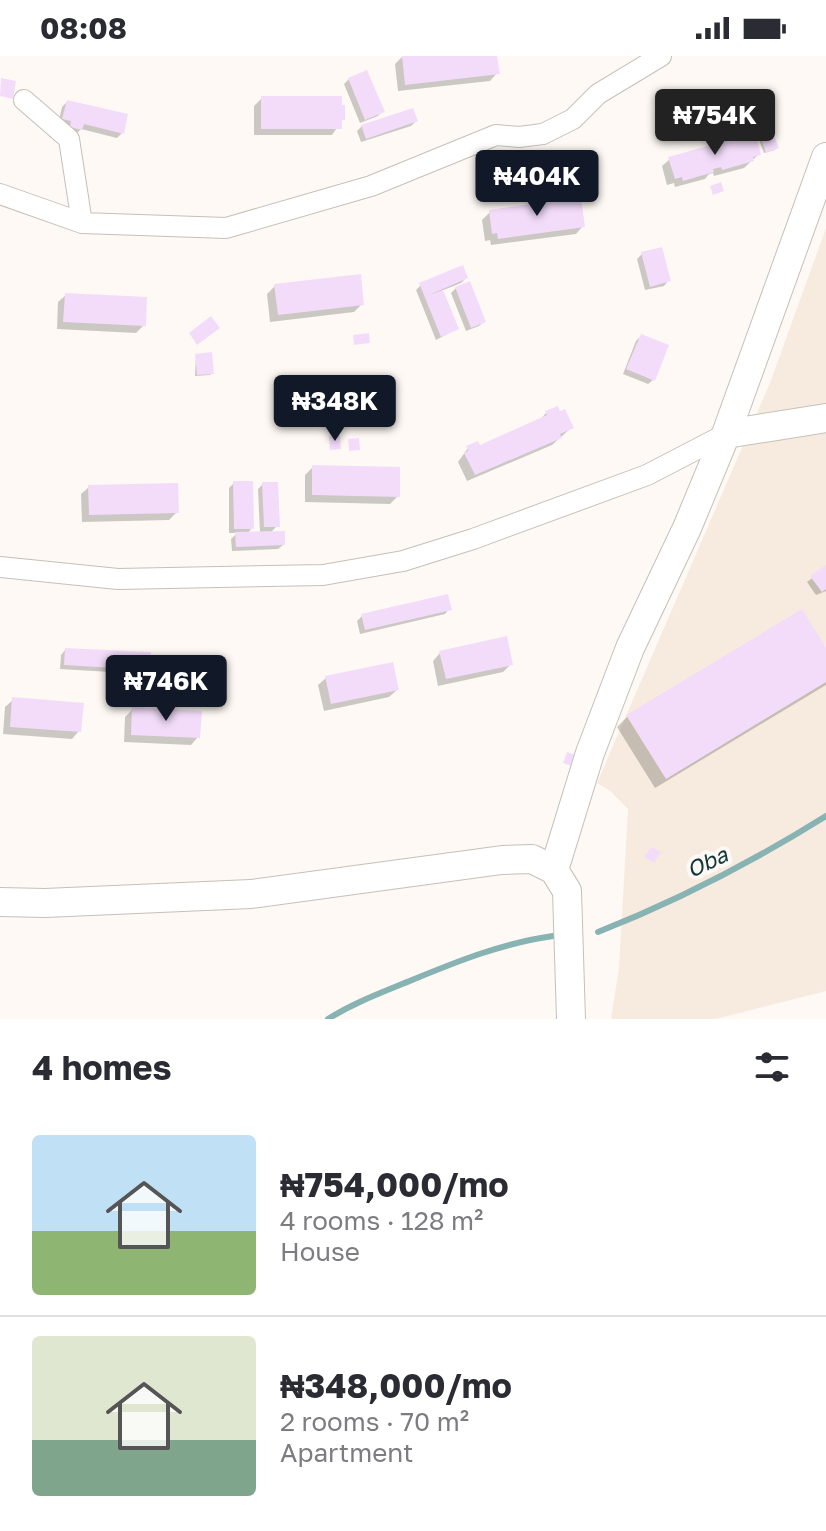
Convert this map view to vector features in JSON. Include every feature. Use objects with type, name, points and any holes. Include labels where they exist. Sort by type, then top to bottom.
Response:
[{"type":"street","points":[[0,194],[82,223],[226,228],[371,186],[496,135],[519,137],[543,134],[573,119],[598,94],[661,56]]},
{"type":"street","points":[[24,100],[69,139],[82,223]]},
{"type":"street","points":[[554,870],[590,753],[630,648],[687,528],[726,434],[826,157]]},
{"type":"street","points":[[0,567],[134,579],[323,575],[403,561],[473,539],[647,475],[726,434],[826,418]]},
{"type":"street","points":[[0,902],[45,903],[251,894],[502,860],[532,859],[554,870],[567,891],[571,1019]]},
{"type":"shaded area","points":[[826,228],[826,991],[716,1019],[611,1019],[619,968],[628,809],[597,783],[770,383]]},
{"type":"building","points":[[402,56],[497,56],[500,74],[405,85]]},
{"type":"building","points":[[367,70],[385,112],[365,120],[348,78]]},
{"type":"building","points":[[1,78],[16,81],[13,99],[0,96]]},
{"type":"building","points":[[261,96],[342,96],[345,120],[342,120],[342,129],[261,129]]},
{"type":"building","points":[[67,100],[128,114],[124,134],[84,124],[82,130],[70,127],[71,121],[62,119]]},
{"type":"building","points":[[413,108],[418,121],[366,139],[361,125]]},
{"type":"building","points":[[770,126],[779,148],[766,153],[758,130]]},
{"type":"building","points":[[755,133],[761,155],[753,157],[754,161],[722,170],[721,167],[713,169],[714,172],[683,181],[682,177],[675,179],[668,157]]},
{"type":"building","points":[[721,182],[724,191],[713,195],[710,186]]},
{"type":"building","points":[[581,197],[585,227],[498,239],[497,233],[492,234],[489,210]]},
{"type":"building","points":[[662,247],[671,281],[650,287],[641,252]]},
{"type":"building","points":[[463,265],[468,278],[429,295],[443,290],[459,329],[441,337],[419,283]]},
{"type":"building","points":[[361,274],[364,305],[278,315],[274,284]]},
{"type":"building","points":[[470,281],[486,322],[471,328],[455,287]]},
{"type":"building","points":[[65,293],[147,297],[146,326],[63,322]]},
{"type":"building","points":[[211,316],[220,328],[197,345],[189,333]]},
{"type":"building","points":[[369,333],[370,343],[354,345],[353,335]]},
{"type":"building","points":[[641,334],[669,345],[655,381],[626,369]]},
{"type":"building","points":[[212,352],[214,374],[197,375],[195,354]]},
{"type":"building","points":[[558,406],[560,411],[565,409],[574,428],[560,434],[562,438],[475,475],[464,453],[468,451],[466,446],[478,441],[480,445],[547,415],[545,411]]},
{"type":"building","points":[[329,436],[340,436],[341,449],[330,450]]},
{"type":"building","points":[[359,438],[360,450],[349,451],[348,439]]},
{"type":"building","points":[[312,465],[400,467],[400,497],[312,495]]},
{"type":"building","points":[[233,481],[253,481],[254,529],[234,529]]},
{"type":"building","points":[[262,482],[278,482],[280,527],[264,527]]},
{"type":"building","points":[[178,483],[179,513],[89,515],[88,485]]},
{"type":"building","points":[[285,531],[285,545],[236,547],[235,532]]},
{"type":"building","points":[[826,565],[826,589],[822,592],[810,576]]},
{"type":"building","points":[[448,594],[452,610],[365,630],[361,614]]},
{"type":"building","points":[[802,609],[826,648],[826,682],[666,779],[626,715]]},
{"type":"building","points":[[507,636],[513,665],[446,679],[439,651]]},
{"type":"building","points":[[65,648],[151,652],[150,670],[64,665]]},
{"type":"building","points":[[393,662],[399,690],[331,704],[325,676]]},
{"type":"building","points":[[12,697],[84,703],[81,732],[10,727]]},
{"type":"building","points":[[132,707],[202,711],[200,738],[131,735]]},
{"type":"building","points":[[567,752],[578,756],[574,767],[563,763]]},
{"type":"building","points":[[651,847],[661,852],[654,863],[644,857]]},
{"type":"waterway","name":"Oba","points":[[598,932],[715,879],[826,816]]},
{"type":"waterway","name":"Oba","points":[[328,1019],[348,1007],[464,960],[516,943],[553,936]]}]
